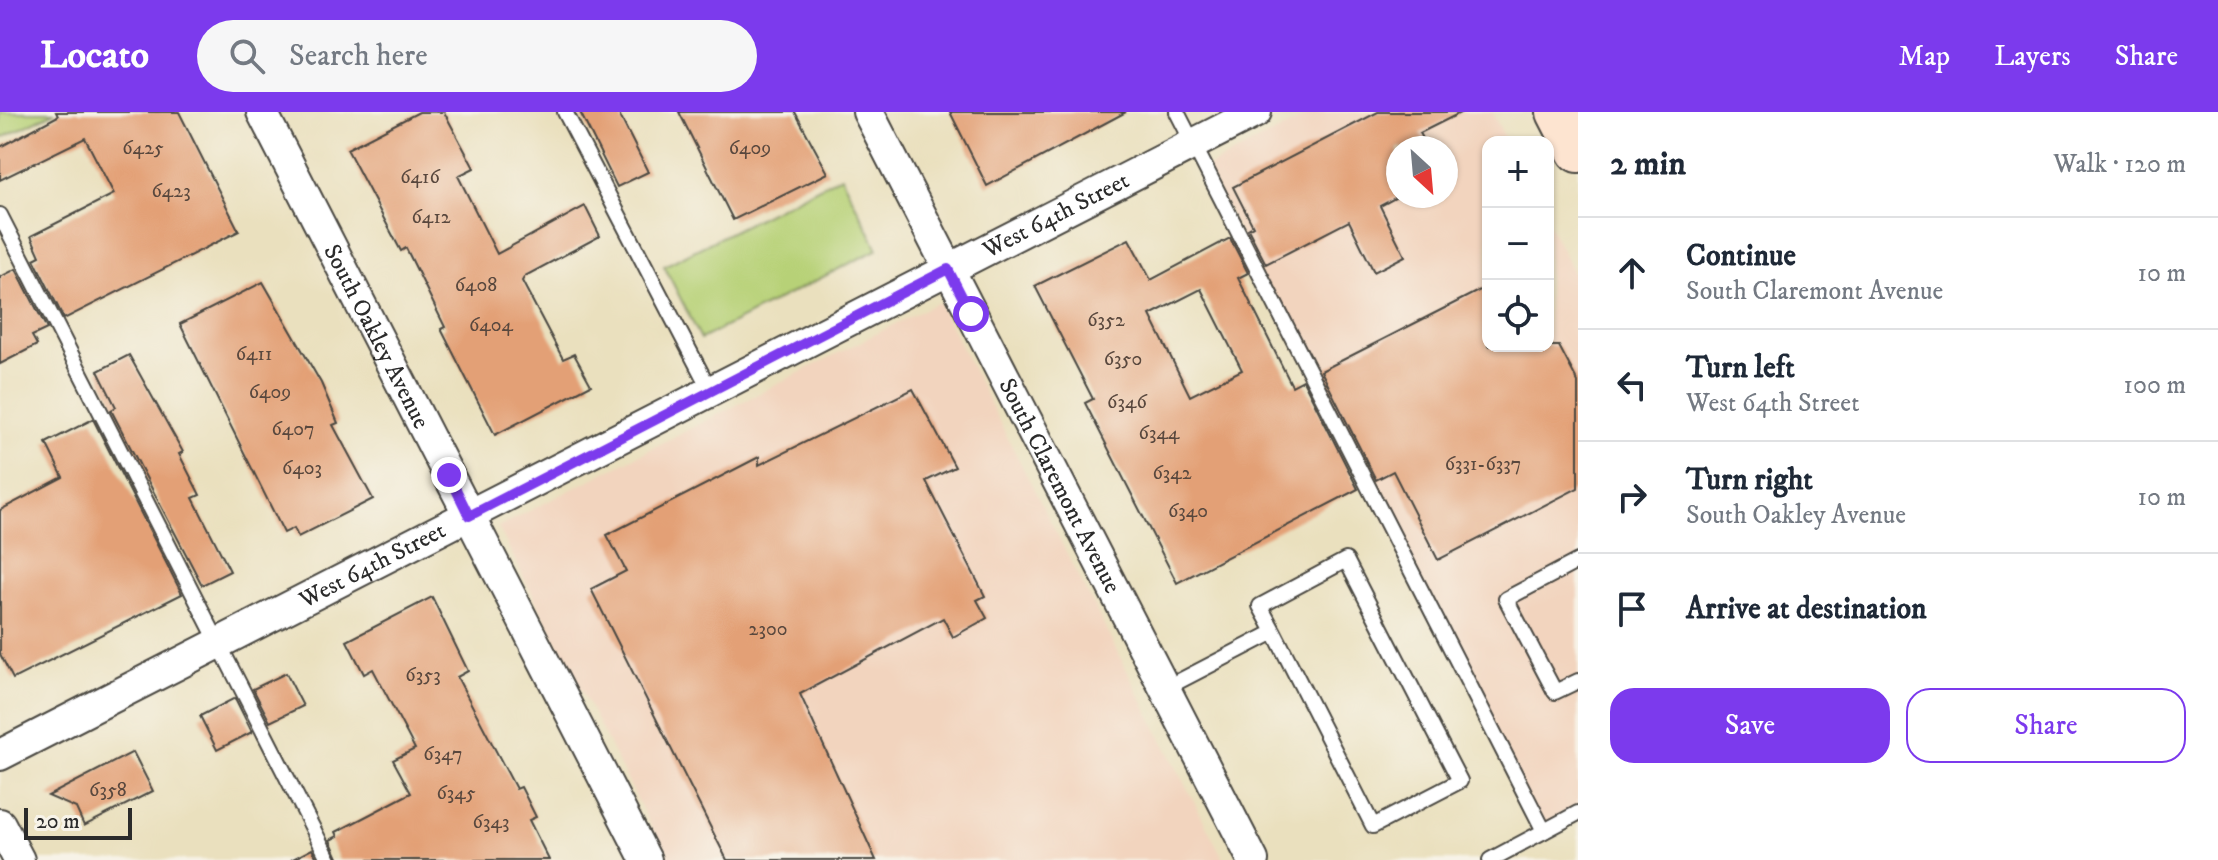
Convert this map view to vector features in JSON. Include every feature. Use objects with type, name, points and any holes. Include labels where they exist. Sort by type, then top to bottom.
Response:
[{"type":"main road","points":[[1558,112],[1578,151]]},
{"type":"street","name":"South Oakley Avenue","points":[[262,112],[646,860]]},
{"type":"street","name":"South Claremont Avenue","points":[[868,112],[1253,860]]},
{"type":"street","name":"West 64th Street","points":[[0,755],[1256,112]]},
{"type":"street","points":[[0,824],[19,860]]},
{"type":"lane","points":[[565,112],[711,392]]},
{"type":"lane","points":[[1177,112],[1544,831]]},
{"type":"lane","points":[[0,215],[329,860]]},
{"type":"lane","points":[[1346,560],[1460,781],[1373,826],[1274,632],[1260,606],[1346,560]]},
{"type":"lane","points":[[1578,561],[1506,599],[1555,692],[1578,681]]},
{"type":"lane","points":[[1164,689],[1274,632]]},
{"type":"lane","points":[[1490,860],[1578,813]]},
{"type":"shaded area","points":[[1315,112],[1492,112],[1504,136],[1482,136],[1482,352],[1554,352],[1554,235],[1578,282],[1578,815],[1544,831],[1206,168]]},
{"type":"shaded area","points":[[938,302],[1224,860],[668,860],[498,527]]},
{"type":"green space","points":[[0,112],[55,112],[0,139]]},
{"type":"green space","points":[[841,176],[878,249],[701,339],[664,266]]},
{"type":"building","points":[[56,112],[179,112],[239,231],[64,319],[34,259],[40,256],[31,236],[114,194],[85,138],[0,180],[0,147],[58,116]]},
{"type":"building","points":[[419,112],[444,112],[474,168],[458,176],[497,254],[585,206],[600,236],[525,276],[522,281],[563,359],[574,354],[591,385],[495,435],[441,329],[445,327],[406,248],[401,251],[347,149]]},
{"type":"building","points":[[580,112],[618,112],[648,172],[617,187]]},
{"type":"building","points":[[679,112],[795,112],[828,173],[733,220]]},
{"type":"building","points":[[950,112],[1126,112],[987,186]]},
{"type":"building","points":[[1378,112],[1462,112],[1420,133],[1422,136],[1386,136],[1386,203],[1380,206],[1405,256],[1374,272],[1349,221],[1266,264],[1248,229],[1253,226],[1233,187]]},
{"type":"building","points":[[1230,238],[1248,273],[1238,278],[1292,386],[1303,380],[1358,489],[1177,583],[1085,403],[1093,399],[1035,286],[1129,239],[1151,280]],"holes":[[[1201,289],[1242,370],[1190,396],[1150,315]]]},
{"type":"building","points":[[16,269],[47,329],[32,336],[37,345],[0,364],[0,277]]},
{"type":"building","points":[[263,282],[321,383],[338,423],[333,425],[373,499],[298,537],[294,528],[284,533],[180,324]]},
{"type":"building","points":[[1482,289],[1482,352],[1554,352],[1554,346],[1559,346],[1578,382],[1578,488],[1438,560],[1393,471],[1376,480],[1321,371]]},
{"type":"building","points":[[129,355],[183,452],[179,454],[200,495],[193,498],[230,571],[202,585],[111,410],[116,407],[98,371]]},
{"type":"building","points":[[913,389],[955,467],[926,481],[985,596],[977,600],[987,618],[953,637],[943,618],[800,694],[876,860],[727,860],[591,589],[626,571],[607,535],[759,457],[759,465]]},
{"type":"building","points":[[93,419],[182,594],[13,679],[0,654],[0,510],[63,477],[46,443]]},
{"type":"building","points":[[432,597],[468,671],[457,677],[516,789],[521,787],[536,817],[529,820],[549,860],[339,860],[330,840],[338,836],[336,832],[411,793],[393,760],[415,749],[373,669],[364,674],[347,641]]},
{"type":"building","points":[[286,673],[303,706],[270,722],[253,689]]},
{"type":"building","points":[[235,698],[252,732],[217,750],[200,716]]},
{"type":"building","points":[[133,752],[153,791],[84,826],[76,808],[48,796]]},
{"type":"building","points":[[312,849],[318,860],[291,860]]},
{"type":"route","points":[[449,475],[469,516],[948,269],[971,314]]}]
